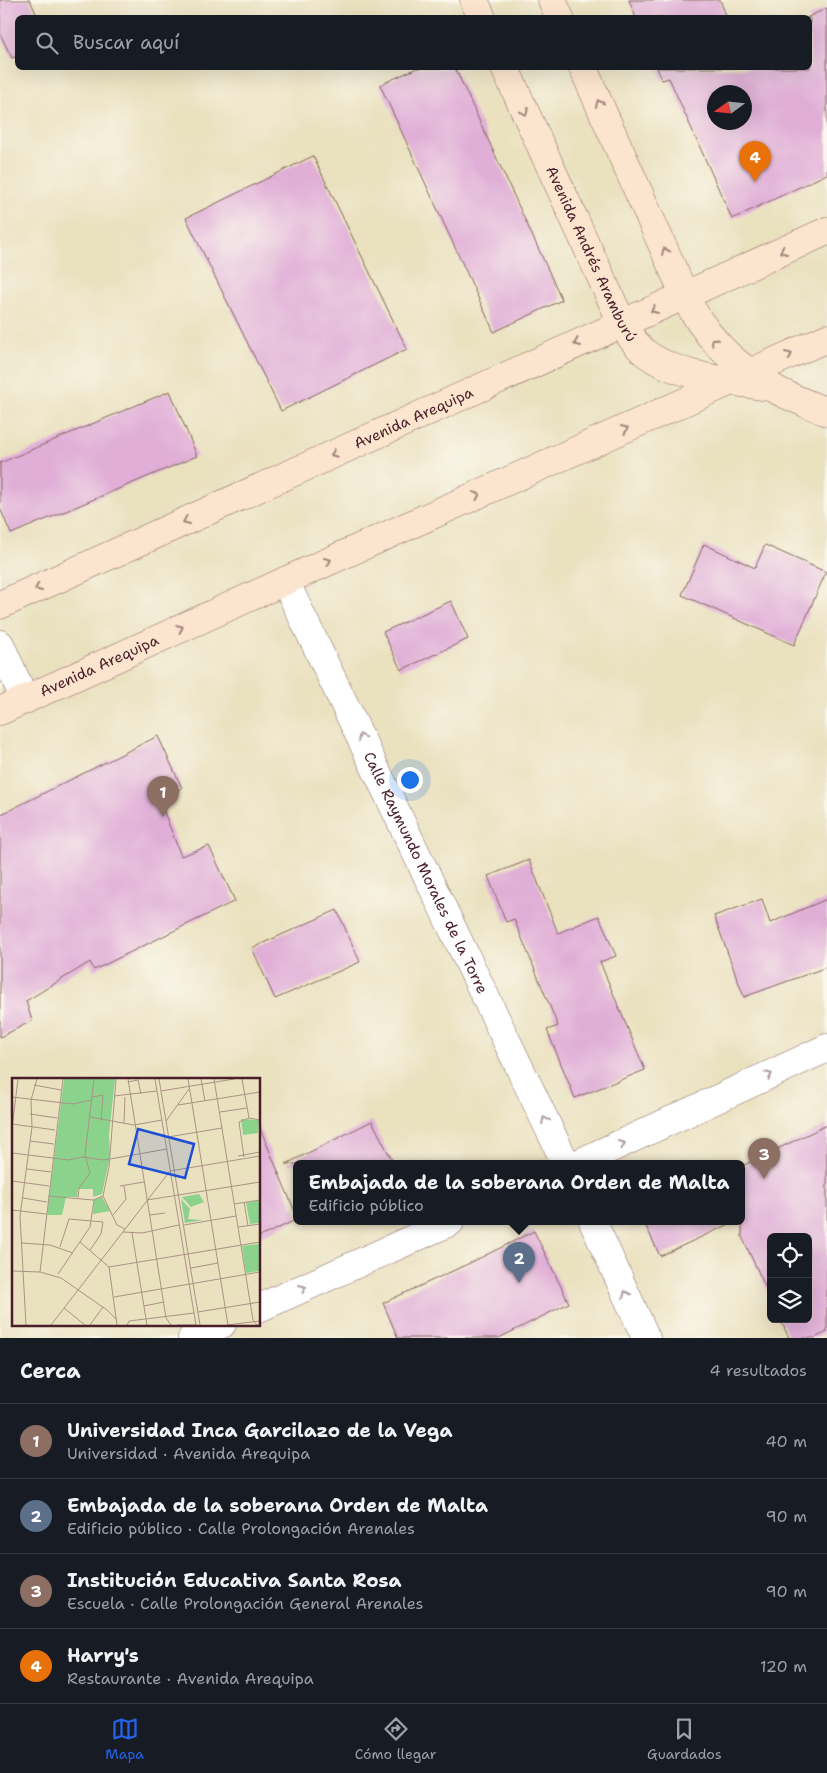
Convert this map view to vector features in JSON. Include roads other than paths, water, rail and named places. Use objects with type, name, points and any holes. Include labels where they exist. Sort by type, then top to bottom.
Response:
[{"type":"main road","points":[[474,0],[481,15]]},
{"type":"main road","points":[[552,0],[559,15]]},
{"type":"main road","name":"Avenida Andrés Aramburú","points":[[506,70],[622,323],[640,349],[661,363],[700,376],[751,381]]},
{"type":"main road","points":[[584,70],[685,296],[697,318],[715,342],[751,381],[827,412]]},
{"type":"main road","name":"Avenida Arequipa","points":[[0,605],[827,231]]},
{"type":"main road","name":"Avenida Arequipa","points":[[0,711],[285,580],[751,381],[827,338]]},
{"type":"street","name":"Calle Raymundo Morales de la Torre","points":[[285,580],[564,1160]]},
{"type":"street","points":[[0,644],[25,700]]},
{"type":"street","points":[[586,1160],[827,1048]]},
{"type":"street","points":[[260,1308],[443,1225]]},
{"type":"street","points":[[594,1225],[646,1338]]},
{"type":"street","points":[[192,1338],[218,1326]]},
{"type":"place","name":"Harry's","points":[[755,182]]},
{"type":"place","name":"Universidad Inca Garcilazo de la Vega","points":[[163,817]]},
{"type":"place","name":"Institución Educativa Santa Rosa","points":[[764,1179]]},
{"type":"place","name":"Embajada de la soberana Orden de Malta","points":[[519,1283]]}]
